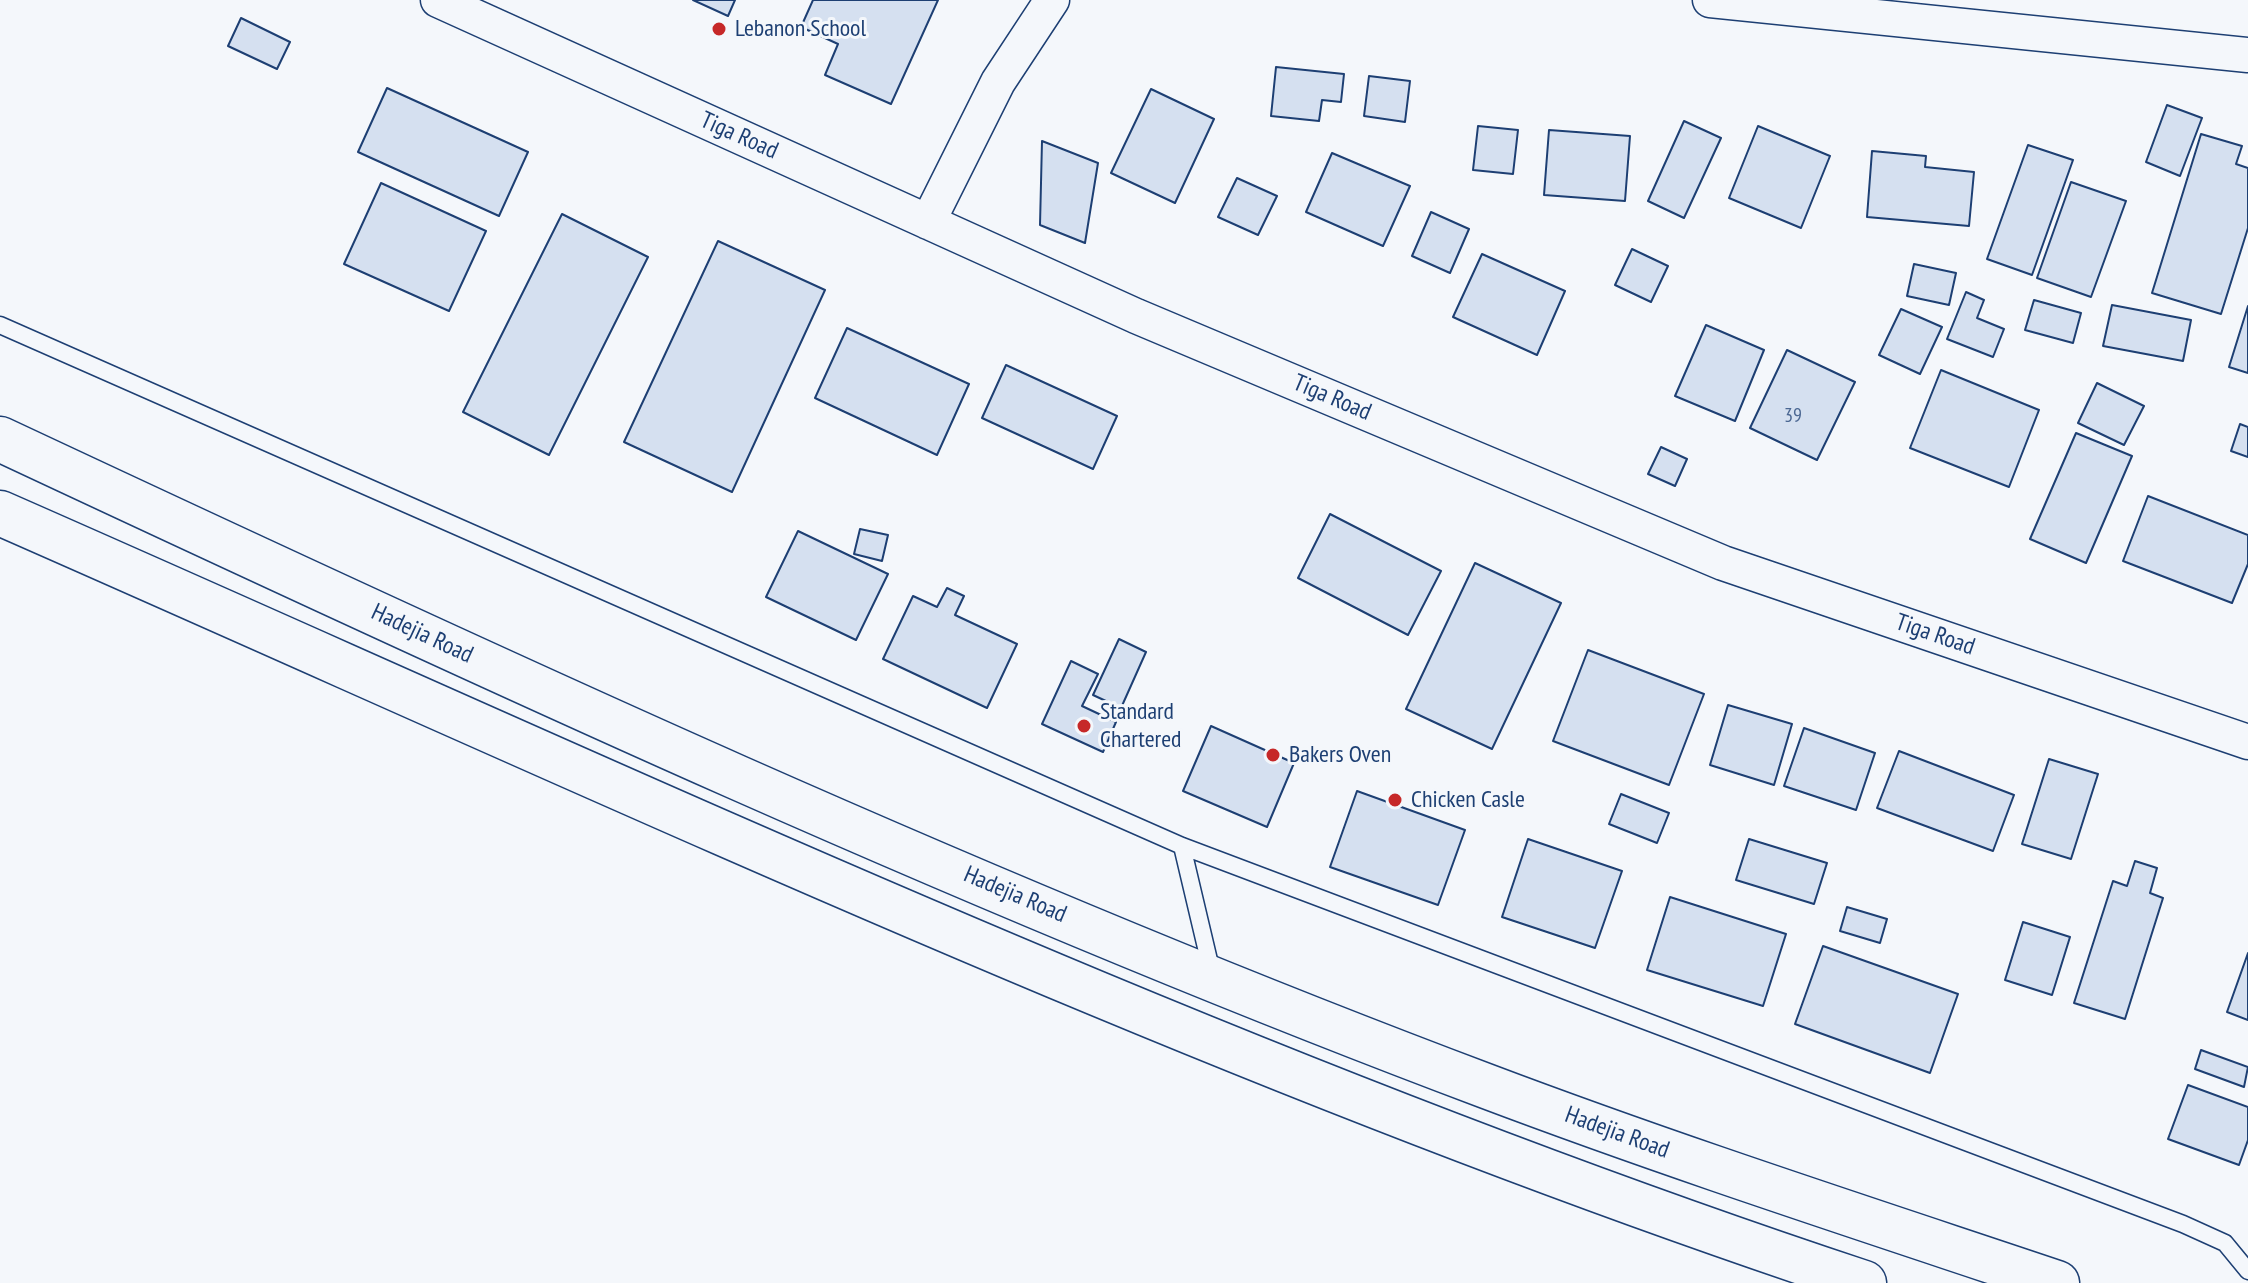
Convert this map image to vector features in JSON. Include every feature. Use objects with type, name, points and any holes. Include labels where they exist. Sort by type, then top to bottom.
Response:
[{"type":"main road","name":"Hadejia Road","points":[[0,439],[608,720],[1214,979],[1582,1121],[2057,1283]]},
{"type":"main road","points":[[0,513],[905,913],[1117,1001],[1406,1117],[1681,1222],[1864,1283]]},
{"type":"street","name":"Tiga Road","points":[[438,0],[1136,316],[1723,563],[2248,742]]},
{"type":"street","points":[[928,222],[998,82],[1052,0]]},
{"type":"street","points":[[1710,0],[2248,55]]},
{"type":"lane","points":[[0,325],[1182,846],[2183,1224],[2225,1243],[2248,1271]]},
{"type":"lane","points":[[1182,846],[1214,979]]},
{"type":"building","points":[[693,0],[735,0],[728,16]]},
{"type":"building","points":[[813,0],[938,0],[891,104],[825,75],[838,44],[801,27]]},
{"type":"building","points":[[241,18],[290,42],[277,69],[228,46]]},
{"type":"building","points":[[1276,67],[1344,74],[1341,102],[1322,100],[1319,121],[1271,116]]},
{"type":"building","points":[[1369,76],[1410,81],[1405,122],[1364,116]]},
{"type":"building","points":[[387,88],[528,152],[499,216],[358,152]]},
{"type":"building","points":[[1151,89],[1214,119],[1175,203],[1111,173]]},
{"type":"building","points":[[2167,105],[2202,118],[2180,176],[2146,162]]},
{"type":"building","points":[[1684,121],[1721,138],[1684,218],[1648,201]]},
{"type":"building","points":[[1478,126],[1518,130],[1513,174],[1473,170]]},
{"type":"building","points":[[1758,126],[1830,156],[1801,228],[1729,198]]},
{"type":"building","points":[[1549,130],[1630,136],[1625,201],[1544,195]]},
{"type":"building","points":[[2201,134],[2242,146],[2236,164],[2248,168],[2248,228],[2221,314],[2152,293]]},
{"type":"building","points":[[1042,141],[1098,163],[1085,243],[1040,225]]},
{"type":"building","points":[[2028,145],[2073,160],[2032,275],[1987,259]]},
{"type":"building","points":[[1872,151],[1926,156],[1925,167],[1974,172],[1969,226],[1867,217]]},
{"type":"building","points":[[1332,153],[1410,186],[1383,246],[1306,212]]},
{"type":"building","points":[[1237,178],[1277,196],[1258,235],[1218,217]]},
{"type":"building","points":[[2071,182],[2126,201],[2091,297],[2037,278]]},
{"type":"building","points":[[381,183],[486,231],[449,311],[344,264]]},
{"type":"building","points":[[1431,212],[1469,229],[1450,273],[1412,256]]},
{"type":"building","points":[[562,214],[648,257],[549,455],[463,412]]},
{"type":"building","points":[[718,241],[825,290],[732,492],[624,442]]},
{"type":"building","points":[[1632,249],[1668,266],[1651,302],[1615,285]]},
{"type":"building","points":[[1482,254],[1565,291],[1537,355],[1453,317]]},
{"type":"building","points":[[1914,264],[1956,273],[1949,305],[1907,296]]},
{"type":"building","points":[[1966,292],[1984,300],[1977,318],[2004,329],[1993,357],[1947,339]]},
{"type":"building","points":[[2034,300],[2081,313],[2073,343],[2025,330]]},
{"type":"building","points":[[2112,305],[2191,320],[2183,361],[2103,346]]},
{"type":"building","points":[[2248,306],[2248,373],[2229,367]]},
{"type":"building","points":[[1901,309],[1942,327],[1920,374],[1879,355]]},
{"type":"building","points":[[1706,325],[1764,350],[1735,421],[1675,396]]},
{"type":"building","points":[[847,328],[969,384],[937,455],[815,398]]},
{"type":"building","points":[[1787,350],[1855,382],[1817,460],[1750,428]]},
{"type":"building","points":[[1006,365],[1117,416],[1093,469],[982,418]]},
{"type":"building","points":[[1941,370],[2039,410],[2009,487],[1910,448]]},
{"type":"building","points":[[2097,383],[2144,406],[2124,445],[2078,423]]},
{"type":"building","points":[[2240,424],[2248,427],[2248,457],[2231,451]]},
{"type":"building","points":[[2076,433],[2132,456],[2086,563],[2030,539]]},
{"type":"building","points":[[1661,447],[1687,459],[1675,486],[1648,474]]},
{"type":"building","points":[[2148,496],[2248,535],[2248,564],[2232,603],[2123,561]]},
{"type":"building","points":[[1330,514],[1441,571],[1408,635],[1298,578]]},
{"type":"building","points":[[860,529],[888,535],[882,561],[854,554]]},
{"type":"building","points":[[798,531],[888,574],[856,640],[766,597]]},
{"type":"building","points":[[1475,563],[1561,603],[1492,749],[1406,709]]},
{"type":"building","points":[[947,588],[964,596],[955,615],[1017,644],[987,708],[883,659],[913,596],[937,607]]},
{"type":"building","points":[[1119,639],[1146,652],[1121,708],[1093,695]]},
{"type":"building","points":[[1588,650],[1704,694],[1669,785],[1553,741]]},
{"type":"building","points":[[1071,661],[1098,674],[1082,706],[1116,722],[1103,752],[1042,724]]},
{"type":"building","points":[[1728,705],[1792,724],[1774,785],[1710,765]]},
{"type":"building","points":[[1211,726],[1294,763],[1267,827],[1183,791]]},
{"type":"building","points":[[1804,728],[1875,753],[1856,810],[1784,786]]},
{"type":"building","points":[[1899,751],[2014,795],[1993,851],[1877,808]]},
{"type":"building","points":[[2049,759],[2098,774],[2071,859],[2022,844]]},
{"type":"building","points":[[1357,791],[1465,830],[1438,905],[1330,867]]},
{"type":"building","points":[[1621,794],[1669,813],[1657,843],[1609,824]]},
{"type":"building","points":[[1528,839],[1622,871],[1595,948],[1502,917]]},
{"type":"building","points":[[1749,839],[1827,863],[1814,904],[1736,880]]},
{"type":"building","points":[[2135,861],[2157,868],[2150,893],[2163,898],[2125,1019],[2074,1003],[2113,881],[2127,886]]},
{"type":"building","points":[[1670,897],[1786,934],[1763,1006],[1647,970]]},
{"type":"building","points":[[1847,907],[1887,919],[1880,943],[1840,931]]},
{"type":"building","points":[[2023,922],[2070,937],[2052,995],[2005,980]]},
{"type":"building","points":[[1823,946],[1958,994],[1930,1073],[1795,1024]]},
{"type":"building","points":[[2248,953],[2248,1020],[2227,1012]]},
{"type":"building","points":[[2201,1050],[2248,1067],[2244,1087],[2195,1069]]},
{"type":"building","points":[[2188,1085],[2248,1107],[2248,1140],[2239,1165],[2168,1139]]},
{"type":"place","name":"Lebanon School","points":[[719,29]]},
{"type":"place","name":"Standard Chartered","points":[[1084,726]]},
{"type":"place","name":"Bakers Oven","points":[[1273,755]]},
{"type":"place","name":"Chicken Casle","points":[[1395,800]]}]
